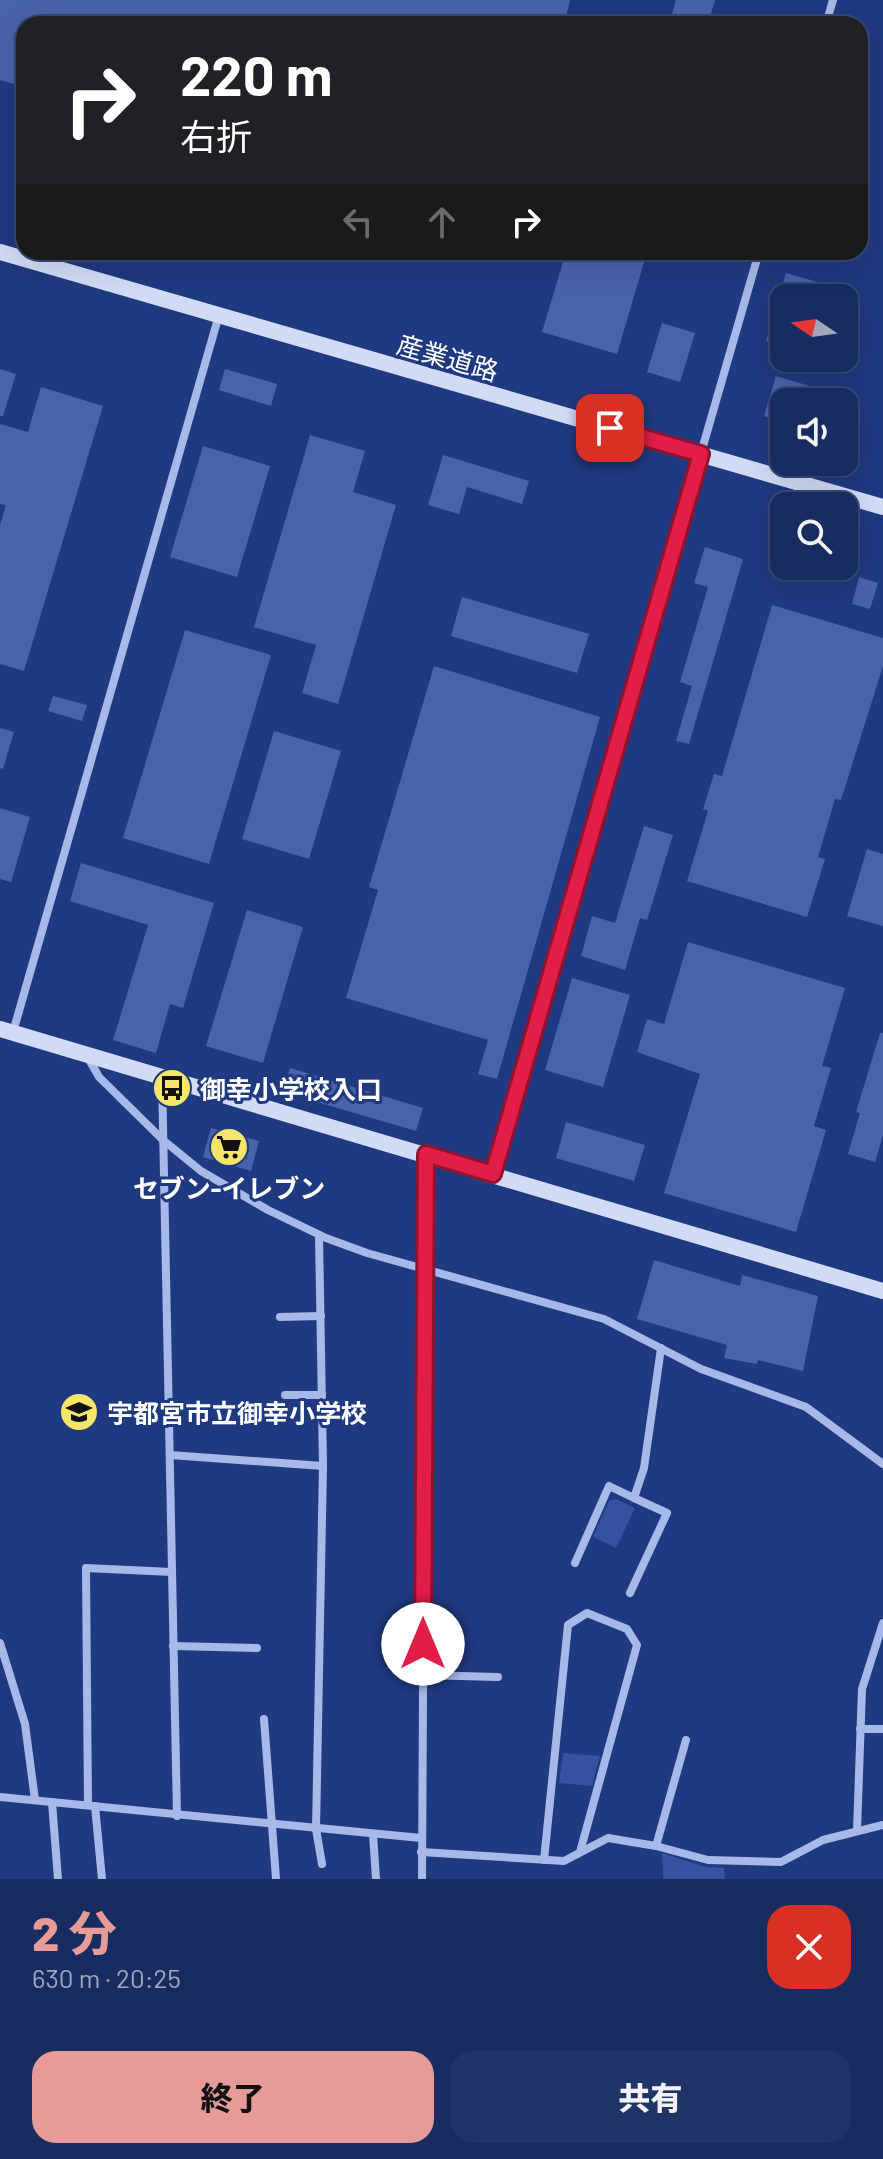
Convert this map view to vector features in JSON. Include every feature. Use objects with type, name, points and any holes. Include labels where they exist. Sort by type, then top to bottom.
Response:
[{"type":"street","name":"産業道路","points":[[28,260],[883,507]]},
{"type":"street","points":[[493,1174],[757,260]]},
{"type":"street","points":[[219,315],[6,1030],[883,1291]]},
{"type":"street","points":[[86,1053],[99,1077],[163,1140],[201,1171],[319,1235],[425,1270],[604,1319],[701,1369],[806,1407],[883,1464]]},
{"type":"street","points":[[162,1076],[177,1816]]},
{"type":"street","points":[[422,1879],[426,1154]]},
{"type":"street","points":[[319,1235],[323,1466],[316,1829],[322,1864]]},
{"type":"street","points":[[280,1317],[321,1316]]},
{"type":"street","points":[[634,1498],[644,1468],[661,1348]]},
{"type":"street","points":[[285,1395],[322,1395]]},
{"type":"street","points":[[170,1455],[323,1466]]},
{"type":"street","points":[[575,1563],[609,1486],[667,1513],[630,1593]]},
{"type":"street","points":[[102,1879],[92,1806],[86,1568],[172,1572]]},
{"type":"street","points":[[544,1860],[568,1625],[587,1613],[627,1629],[637,1645],[580,1852]]},
{"type":"street","points":[[857,1831],[862,1689],[883,1623]]},
{"type":"street","points":[[0,1643],[25,1724],[35,1800]]},
{"type":"street","points":[[173,1646],[257,1648]]},
{"type":"street","points":[[422,1675],[498,1677]]},
{"type":"street","points":[[264,1719],[276,1879]]},
{"type":"street","points":[[860,1729],[883,1729]]},
{"type":"street","points":[[656,1846],[686,1740]]},
{"type":"street","points":[[0,1797],[421,1838]]},
{"type":"street","points":[[52,1802],[58,1879]]},
{"type":"street","points":[[421,1852],[564,1861],[608,1838],[656,1846],[708,1860],[781,1862],[823,1840],[883,1825]]},
{"type":"street","points":[[373,1834],[376,1879]]},
{"type":"shaded area","points":[[616,1499],[635,1508],[616,1548],[593,1537],[609,1501]]},
{"type":"shaded area","points":[[563,1753],[600,1756],[592,1786],[559,1783]]},
{"type":"shaded area","points":[[662,1853],[706,1867],[724,1868],[725,1879],[663,1879]]},
{"type":"building","points":[[0,0],[570,0],[566,16],[16,16],[16,85],[0,80]]},
{"type":"building","points":[[676,0],[715,0],[710,16],[671,16]]},
{"type":"building","points":[[564,260],[645,260],[617,354],[542,332]]},
{"type":"building","points":[[786,273],[821,283],[821,284],[783,284]]},
{"type":"building","points":[[662,323],[695,333],[680,382],[647,372]]},
{"type":"building","points":[[0,369],[16,374],[3,416],[0,416]]},
{"type":"building","points":[[225,369],[277,384],[271,406],[219,390]]},
{"type":"building","points":[[776,376],[816,388],[772,388]]},
{"type":"building","points":[[41,387],[103,406],[24,671],[0,664],[0,525],[6,505],[0,504],[0,424],[28,432]]},
{"type":"building","points":[[770,396],[770,418],[764,416]]},
{"type":"building","points":[[310,435],[365,451],[353,492],[396,505],[338,704],[302,693],[316,645],[254,627]]},
{"type":"building","points":[[203,446],[270,466],[237,577],[170,557]]},
{"type":"building","points":[[443,455],[529,481],[522,504],[467,487],[459,514],[428,505]]},
{"type":"building","points":[[705,547],[743,559],[689,744],[676,741],[692,686],[680,682],[708,587],[694,583]]},
{"type":"building","points":[[859,577],[878,583],[870,609],[852,604]]},
{"type":"building","points":[[462,597],[589,634],[577,673],[451,636]]},
{"type":"building","points":[[772,605],[883,638],[883,666],[841,800],[835,799],[818,857],[825,859],[807,917],[687,881],[708,811],[703,809],[714,774],[722,776]]},
{"type":"building","points":[[185,630],[271,655],[209,864],[123,838]]},
{"type":"building","points":[[434,666],[600,717],[497,1079],[478,1074],[488,1040],[346,998],[378,890],[369,887]]},
{"type":"building","points":[[53,696],[87,705],[82,721],[48,711]]},
{"type":"building","points":[[0,728],[14,732],[3,769],[0,768]]},
{"type":"building","points":[[274,731],[341,751],[309,859],[242,839]]},
{"type":"building","points":[[0,808],[30,817],[11,882],[0,879]]},
{"type":"building","points":[[644,826],[673,835],[647,920],[640,918],[625,970],[581,956],[592,916],[615,923]]},
{"type":"building","points":[[867,849],[883,854],[883,926],[847,916]]},
{"type":"building","points":[[81,863],[214,903],[183,1008],[170,1004],[156,1053],[113,1040],[148,925],[70,901]]},
{"type":"building","points":[[247,910],[303,927],[263,1063],[206,1046]]},
{"type":"building","points":[[688,942],[845,988],[822,1066],[831,1068],[814,1126],[826,1130],[796,1232],[664,1193],[700,1074],[637,1052],[647,1019],[664,1024]]},
{"type":"building","points":[[572,978],[630,995],[603,1087],[545,1070]]},
{"type":"building","points":[[880,1033],[883,1033],[883,1135],[875,1162],[848,1154],[860,1113],[856,1112]]},
{"type":"building","points":[[290,1068],[423,1108],[416,1131],[283,1092]]},
{"type":"building","points":[[566,1122],[645,1145],[634,1181],[556,1158]]},
{"type":"building","points":[[211,1128],[259,1141],[251,1171],[203,1157]]},
{"type":"building","points":[[654,1260],[740,1286],[742,1275],[818,1296],[803,1371],[758,1360],[757,1364],[724,1358],[727,1345],[637,1319]]},
{"type":"place","name":"御幸小学校入口","points":[[172,1088]]},
{"type":"place","name":"セブン-イレブン","points":[[229,1147]]},
{"type":"place","name":"宇都宮市立御幸小学校","points":[[79,1412]]},
{"type":"route","points":[[423,1644],[426,1154],[493,1174],[701,454],[610,428]]}]
